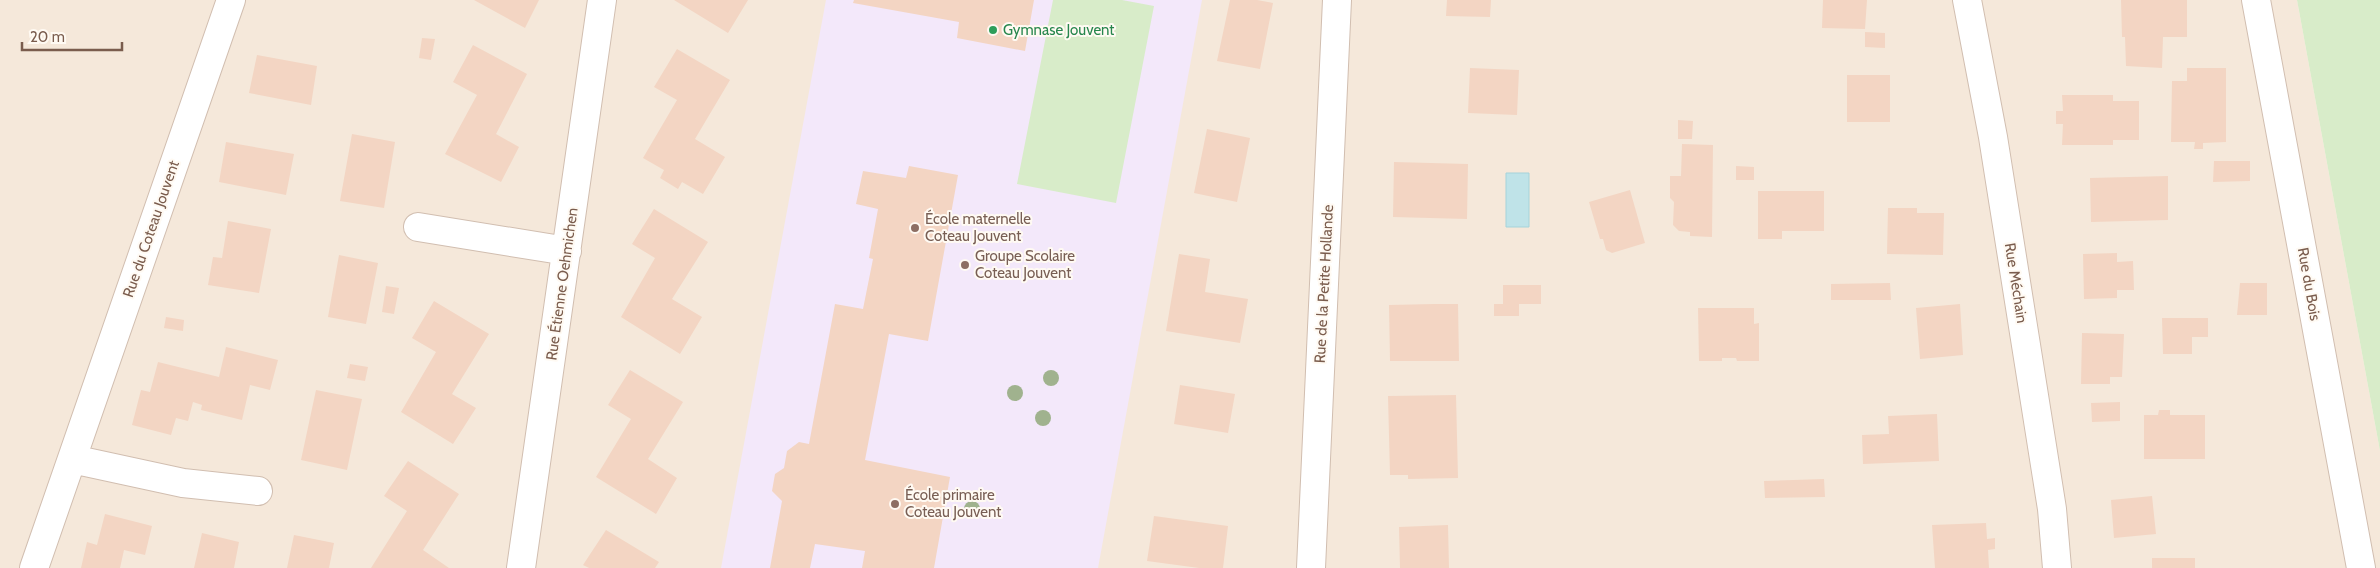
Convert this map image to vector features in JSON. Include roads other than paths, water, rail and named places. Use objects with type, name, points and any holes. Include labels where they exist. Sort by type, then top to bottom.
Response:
[{"type":"street","name":"Rue du Coteau Jouvent","points":[[34,568],[231,0]]},
{"type":"street","name":"Rue Étienne Oehmichen","points":[[521,568],[524,532],[567,250],[602,0]]},
{"type":"street","name":"Rue de la Petite Hollande","points":[[1311,568],[1337,0]]},
{"type":"street","name":"Rue Méchain","points":[[1967,0],[1993,137],[2052,510],[2057,568]]},
{"type":"street","name":"Rue du Bois","points":[[2256,0],[2361,568]]},
{"type":"street","points":[[418,227],[567,250]]},
{"type":"street","points":[[72,459],[183,483],[258,491]]},
{"type":"water","points":[[1506,173],[1529,173],[1529,227],[1506,227]]},
{"type":"place","name":"Gymnase Jouvent","points":[[993,30]]},
{"type":"place","name":"École maternelle Coteau Jouvent","points":[[915,228]]},
{"type":"place","name":"Groupe Scolaire Coteau Jouvent","points":[[965,265]]},
{"type":"place","name":"École primaire Coteau Jouvent","points":[[895,504]]}]
